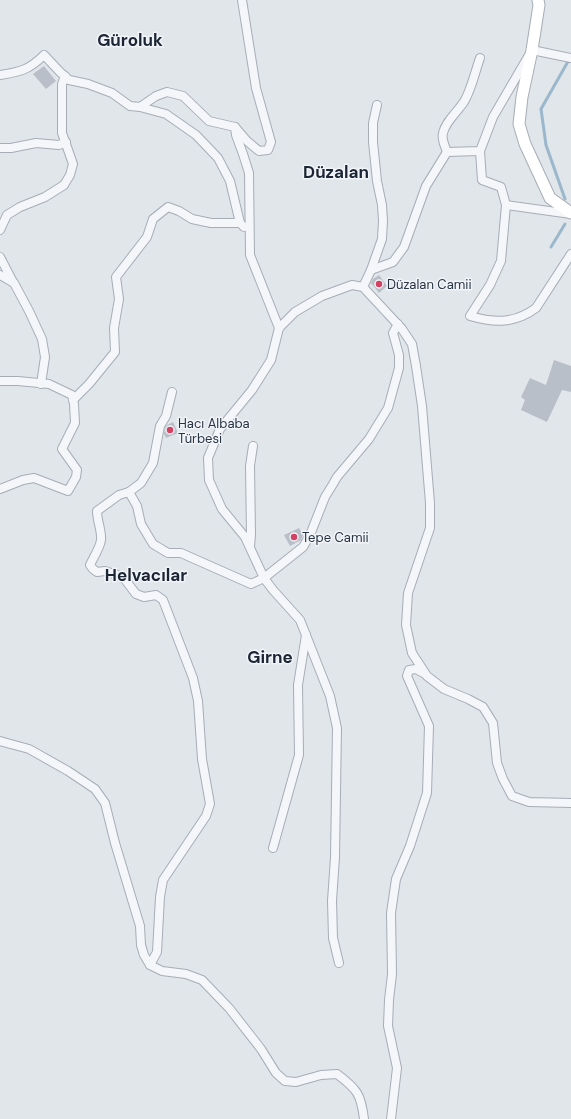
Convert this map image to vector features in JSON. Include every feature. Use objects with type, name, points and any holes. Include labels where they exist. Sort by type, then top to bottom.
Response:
[{"type":"street","points":[[140,106],[156,96],[167,92],[183,96],[209,121],[235,127],[247,141],[259,151],[268,150],[271,142],[256,88],[242,0]]},
{"type":"street","points":[[538,0],[539,5],[532,50],[522,97],[519,124],[525,144],[550,198],[571,214]]},
{"type":"street","points":[[532,50],[571,58]]},
{"type":"street","points":[[532,50],[493,116],[480,151],[482,180],[502,187],[506,205],[501,260],[490,285],[470,316],[496,322],[510,320],[536,308],[571,254]]},
{"type":"street","points":[[0,75],[22,71],[38,61],[44,54],[70,80],[88,84],[112,93],[130,106],[140,106],[166,114],[196,135],[218,158],[230,181],[240,223],[249,234]]},
{"type":"street","points":[[447,152],[443,140],[443,133],[447,124],[465,101],[480,58]]},
{"type":"street","points":[[0,238],[0,229],[7,215],[20,207],[45,197],[64,185],[70,175],[73,164],[62,133],[62,84],[65,76]]},
{"type":"street","points":[[363,286],[371,270],[382,239],[382,205],[377,181],[373,142],[373,123],[377,105]]},
{"type":"street","points":[[235,127],[236,135],[248,173],[250,255],[279,328]]},
{"type":"street","points":[[0,148],[11,148],[36,143],[59,144],[66,142]]},
{"type":"street","points":[[447,152],[480,151]]},
{"type":"street","points":[[371,270],[393,262],[404,247],[426,186],[447,152]]},
{"type":"street","points":[[506,205],[571,214]]},
{"type":"street","points":[[73,400],[89,384],[115,352],[114,328],[119,299],[116,278],[147,237],[153,219],[168,207],[179,211],[192,220],[211,223],[240,223]]},
{"type":"street","points":[[0,257],[42,339],[45,357],[41,384]]},
{"type":"street","points":[[0,275],[14,283]]},
{"type":"street","points":[[338,963],[334,938],[332,901],[335,857],[337,728],[330,696],[300,620],[264,578],[245,536],[222,509],[209,480],[208,458],[220,429],[252,390],[271,360],[279,328],[296,312],[322,296],[352,285],[363,286],[398,324],[412,344],[422,406],[430,496],[430,528],[408,593],[406,625],[412,653],[427,676]]},
{"type":"street","points":[[129,492],[137,506],[140,524],[153,544],[168,553],[181,553],[251,584],[264,578],[302,547],[310,534],[325,497],[335,480],[369,439],[388,408],[399,368],[393,332],[398,324]]},
{"type":"street","points":[[0,381],[49,384],[72,396],[75,423],[62,449],[77,470],[76,477],[68,491],[34,478],[22,480],[0,489]]},
{"type":"street","points":[[150,965],[157,952],[160,897],[163,880],[206,816],[210,804],[202,759],[198,701],[193,678],[163,600],[156,595],[144,597],[136,594],[123,577],[106,571],[97,572],[90,565],[101,541],[97,511],[119,495],[129,492],[141,483],[153,463],[160,426],[166,416],[172,392]]},
{"type":"street","points":[[250,546],[250,466],[253,446]]},
{"type":"street","points":[[273,848],[298,755],[298,685],[306,635]]},
{"type":"street","points":[[391,1119],[397,1068],[388,1026],[392,974],[391,913],[396,878],[410,846],[427,793],[429,726],[406,676],[409,670],[416,669],[444,689],[483,707],[493,723],[497,763],[502,778],[512,796],[529,802],[571,803]]},
{"type":"street","points":[[0,741],[29,749],[68,771],[95,789],[105,803],[114,843],[140,926],[141,945],[144,955],[150,965],[162,971],[186,974],[202,980],[229,1008],[261,1049],[276,1073],[285,1081],[296,1082],[321,1075],[337,1074],[353,1086],[362,1102],[364,1119]]},
{"type":"building","points":[[44,66],[56,81],[46,89],[33,74]]},
{"type":"building","name":"Düzalan Camii","points":[[379,275],[387,286],[379,293],[371,283],[373,279]]},
{"type":"building","points":[[554,360],[571,366],[571,392],[562,390],[547,422],[521,410],[525,400],[521,397],[530,378],[546,385]]},
{"type":"building","name":"Hacı Albaba Türbesi","points":[[173,422],[178,433],[166,438],[164,434],[165,428]]},
{"type":"building","name":"Tepe Camii","points":[[299,528],[303,535],[301,540],[290,546],[284,535]]},
{"type":"waterway","points":[[565,199],[546,145],[541,109],[570,58]]},
{"type":"waterway","points":[[551,247],[565,224]]},
{"type":"place","name":"Düzalan Camii","points":[[379,284]]},
{"type":"place","name":"Hacı Albaba Türbesi","points":[[170,430]]},
{"type":"place","name":"Tepe Camii","points":[[294,537]]},
{"type":"district","name":"Güroluk","points":[[130,40]]},
{"type":"district","name":"Düzalan","points":[[336,172]]},
{"type":"district","name":"Helvacılar","points":[[146,575]]},
{"type":"district","name":"Girne","points":[[270,657]]}]
